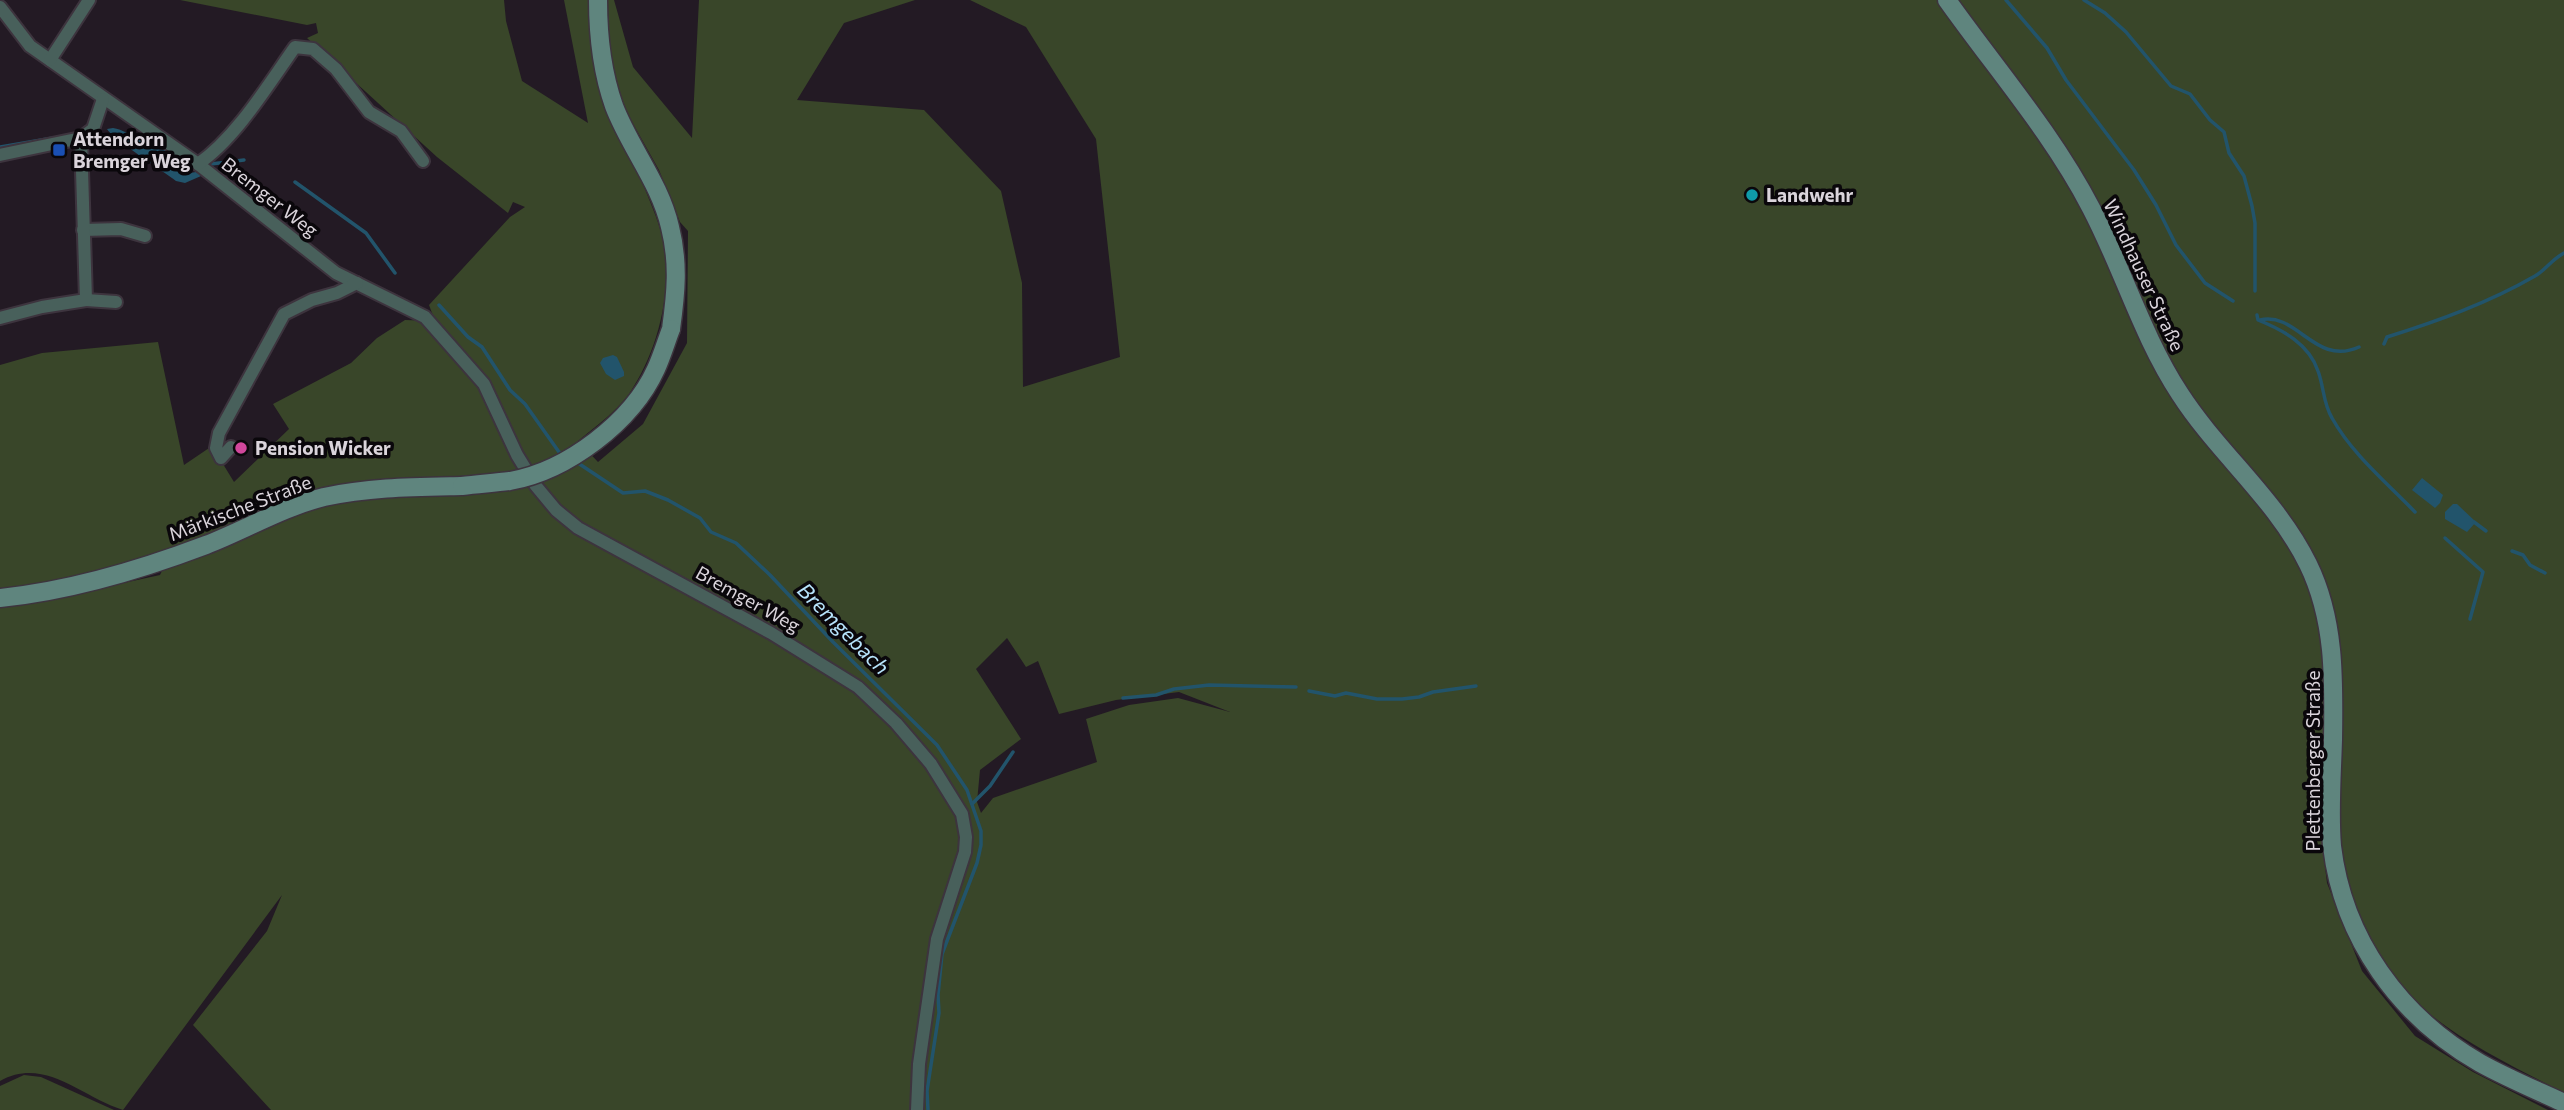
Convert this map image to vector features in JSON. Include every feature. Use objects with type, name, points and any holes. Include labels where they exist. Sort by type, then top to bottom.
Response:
[{"type":"main road","name":"Märkische Straße","points":[[0,598],[26,596],[98,581],[205,545],[321,498],[376,487],[461,486],[512,480],[539,472],[571,457],[616,424],[655,371],[671,328],[678,278],[670,228],[659,194],[614,106],[600,48],[598,0]]},
{"type":"main road","name":"Windhauser Straße","points":[[1947,0],[2025,105],[2073,176],[2092,209],[2144,329],[2180,395],[2278,516],[2308,565]]},
{"type":"main road","name":"Plettenberger Straße","points":[[2308,565],[2325,610],[2333,655],[2331,827],[2335,868],[2354,928],[2383,980],[2426,1024],[2481,1063],[2564,1103]]},
{"type":"street","points":[[50,60],[89,0]]},
{"type":"street","name":"Bremger Weg","points":[[0,6],[30,46],[203,168],[336,273],[425,317],[484,384],[517,455],[536,486],[556,510],[578,528],[771,633],[858,687],[896,723],[931,764],[962,814],[966,836],[965,852],[937,939],[919,1063],[918,1110]]},
{"type":"street","points":[[203,168],[295,47],[313,49],[336,69],[369,112],[401,131],[423,161]]},
{"type":"street","points":[[0,155],[81,138],[93,129],[103,99]]},
{"type":"street","points":[[81,138],[86,300]]},
{"type":"street","points":[[83,230],[121,229],[145,236]]},
{"type":"street","points":[[231,447],[221,458],[216,447],[219,433],[284,314],[357,283]]},
{"type":"street","points":[[0,318],[42,307],[86,300],[116,302]]},
{"type":"green space","points":[[180,0],[504,0],[506,21],[522,81],[588,123],[564,0],[591,0],[638,170],[659,227],[666,265],[660,323],[639,378],[618,407],[578,441],[598,462],[643,424],[687,343],[688,231],[680,222],[659,170],[618,92],[609,57],[608,0],[614,0],[633,67],[692,138],[699,0],[915,0],[844,23],[797,100],[924,110],[1001,191],[1022,283],[1023,387],[1120,357],[1096,139],[1026,27],[970,0],[2564,0],[2564,1093],[2455,1033],[2407,994],[2370,944],[2331,844],[2323,850],[2327,883],[2362,971],[2415,1036],[2473,1072],[2548,1110],[271,1110],[193,1025],[267,931],[282,895],[123,1110],[48,1076],[32,1073],[0,1081],[0,606],[23,605],[160,575],[172,550],[66,581],[0,590],[0,365],[42,353],[158,342],[184,465],[212,446],[234,482],[289,429],[273,404],[351,363],[377,338],[405,320],[435,321],[429,305],[510,217],[525,207],[513,202],[508,213],[437,157],[307,38],[318,33],[316,23],[307,25]],"holes":[[[1007,638],[1026,667],[1038,661],[1059,714],[1116,700],[1179,692],[1230,712],[1178,698],[1129,705],[1086,719],[1097,762],[993,798],[981,813],[977,802],[980,770],[1021,739],[976,669]]]},
{"type":"green space","points":[[24,1075],[41,1077],[114,1110],[0,1110],[0,1086]]},
{"type":"water","points":[[113,128],[152,147],[165,150],[167,159],[190,173],[196,172],[201,176],[185,183],[176,181],[107,129]]},
{"type":"water","points":[[613,355],[617,357],[624,372],[624,376],[615,380],[606,374],[600,363],[603,358]]},
{"type":"water","points":[[2422,478],[2443,495],[2435,508],[2412,490]]},
{"type":"water","points":[[2453,504],[2457,504],[2476,522],[2467,532],[2445,519],[2445,512]]},
{"type":"waterway","points":[[2006,0],[2047,48],[2066,80],[2134,170],[2176,245],[2205,283],[2233,301]]},
{"type":"waterway","points":[[2084,0],[2105,13],[2126,32],[2171,86],[2190,94],[2210,120],[2224,132],[2229,153],[2244,176],[2252,206],[2255,223],[2255,291]]},
{"type":"waterway","name":"Bremgebach","points":[[0,147],[53,138]]},
{"type":"waterway","name":"Bremgebach","points":[[198,174],[211,164],[244,160]]},
{"type":"waterway","name":"Bremgebach","points":[[295,182],[366,233],[395,273]]},
{"type":"waterway","points":[[2384,344],[2387,337],[2462,311],[2517,286],[2539,274],[2564,253]]},
{"type":"waterway","name":"Bremgebach","points":[[439,305],[468,337],[482,347],[510,390],[525,404],[563,454]]},
{"type":"waterway","points":[[2257,315],[2258,320],[2286,333],[2308,353],[2318,371],[2329,412],[2340,431],[2370,468],[2415,512]]},
{"type":"waterway","points":[[2260,320],[2273,319],[2285,323],[2330,350],[2344,351],[2359,347]]},
{"type":"waterway","name":"Bremgebach","points":[[575,461],[623,493],[645,491],[668,500],[700,518],[711,532],[736,543],[937,745],[967,790],[981,831],[981,845],[977,863],[942,954],[939,1013],[927,1091],[928,1110]]},
{"type":"waterway","points":[[2474,522],[2486,531]]},
{"type":"waterway","points":[[2445,538],[2483,572],[2470,619]]},
{"type":"waterway","points":[[2512,551],[2523,555],[2530,565],[2545,573]]},
{"type":"waterway","points":[[1123,698],[1209,685],[1296,687]]},
{"type":"waterway","points":[[1309,691],[1335,696],[1346,693],[1377,699],[1402,699],[1476,686]]},
{"type":"waterway","points":[[972,804],[990,786],[1013,752]]},
{"type":"place","name":"Attendorn Bremger Weg","points":[[59,150]]},
{"type":"place","name":"Landwehr","points":[[1752,195]]},
{"type":"place","name":"Pension Wicker","points":[[241,448]]}]
